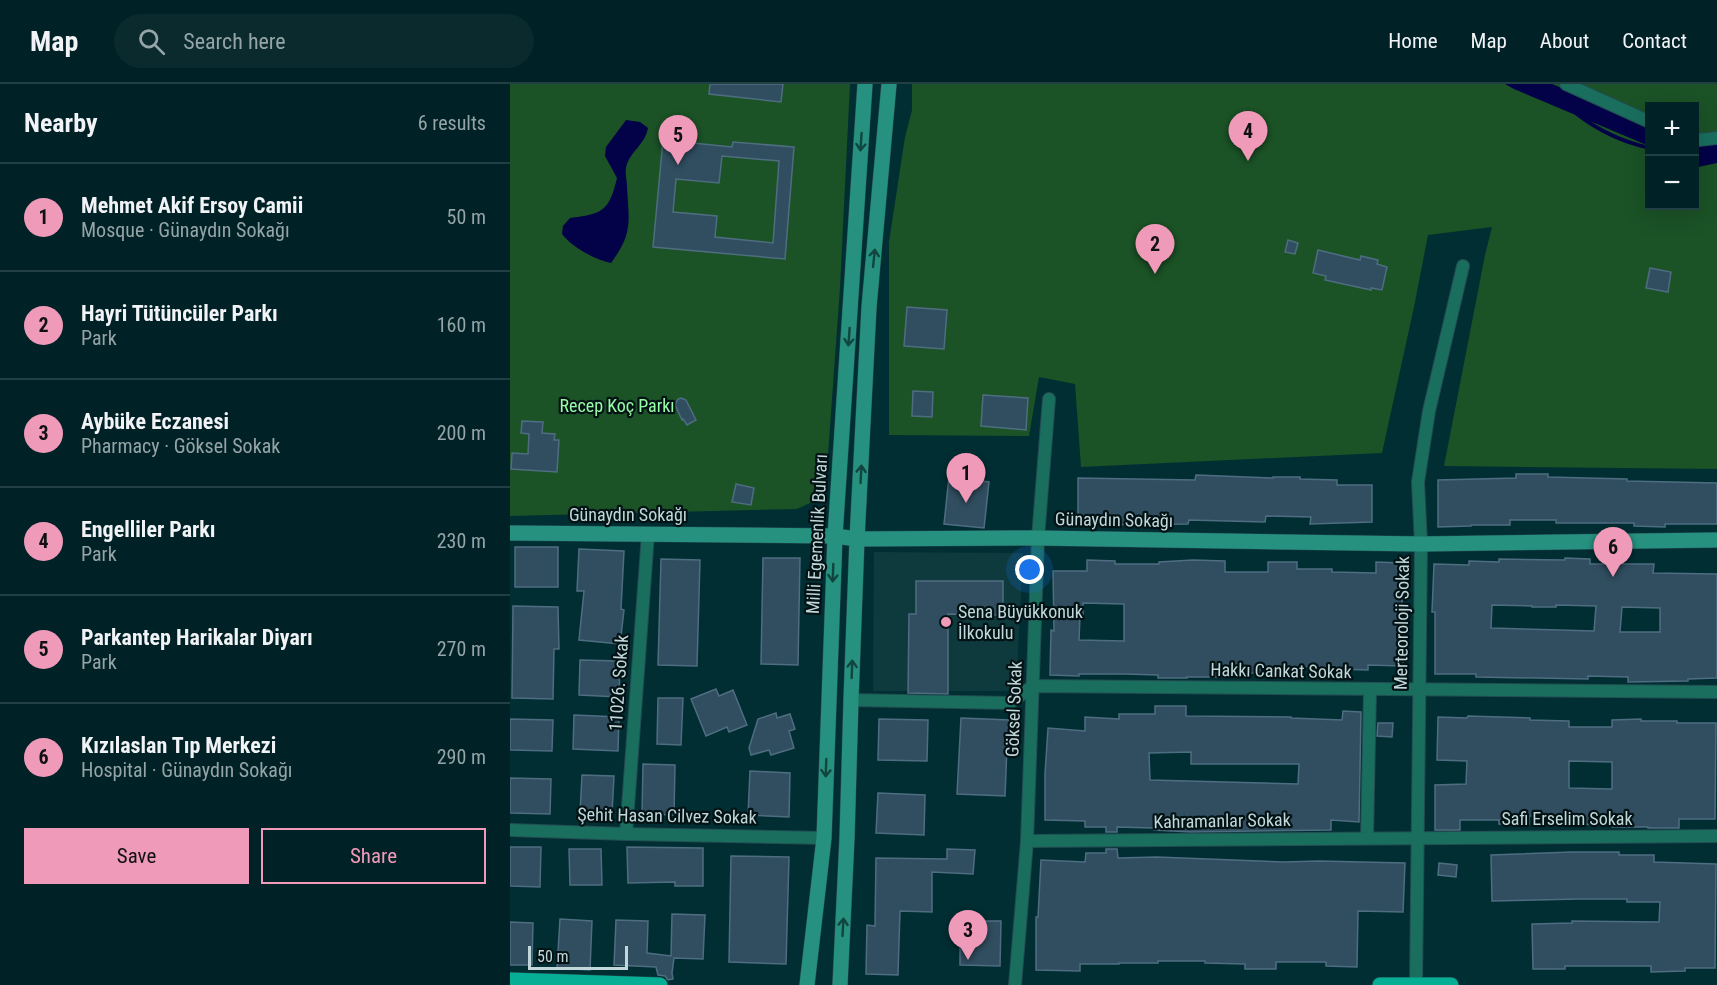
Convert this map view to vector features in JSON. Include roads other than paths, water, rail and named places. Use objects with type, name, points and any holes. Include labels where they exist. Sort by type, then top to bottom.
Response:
[{"type":"main road","name":"Milli Egemenlik Bulvarı","points":[[807,985],[824,838],[835,536],[865,84]]},
{"type":"main road","points":[[840,985],[847,838],[850,700],[869,307],[889,84]]},
{"type":"main road","name":"Günaydın Sokağı","points":[[510,533],[835,536],[857,539],[1038,538],[1421,544],[1717,540]]},
{"type":"main road","points":[[510,980],[660,985]]},
{"type":"main road","points":[[1380,985],[1452,985]]},
{"type":"street","points":[[1566,84],[1645,120]]},
{"type":"street","points":[[1699,140],[1717,138]]},
{"type":"street","name":"Merteoroloji Sokak","points":[[1416,985],[1421,544],[1418,482],[1429,411],[1464,266]]},
{"type":"street","name":"Göksel Sokak","points":[[1015,985],[1027,841],[1038,538],[1049,399]]},
{"type":"street","name":"11026. Sokak","points":[[627,834],[648,534]]},
{"type":"street","points":[[850,700],[1010,703],[1033,686]]},
{"type":"street","name":"Hakkı Cankat Sokak","points":[[1033,686],[1717,692]]},
{"type":"street","points":[[1367,838],[1370,690]]},
{"type":"street","name":"Şehit Hasan Cilvez Sokak","points":[[510,830],[824,838]]},
{"type":"street","name":"Safi Erselim Sokak","points":[[1417,837],[1717,836]]},
{"type":"street","name":"Kahramanlar Sokak","points":[[1027,841],[1417,837]]},
{"type":"waterway","points":[[1577,114],[1611,135],[1645,147]]},
{"type":"place","name":"Engelliler Parkı","points":[[1248,161]]},
{"type":"place","name":"Parkantep Harikalar Diyarı","points":[[678,165]]},
{"type":"place","name":"Hayri Tütüncüler Parkı","points":[[1155,274]]},
{"type":"place","name":"Mehmet Akif Ersoy Camii","points":[[966,503]]},
{"type":"place","name":"Kızılaslan Tıp Merkezi","points":[[1613,577]]},
{"type":"place","name":"Sena Büyükkonuk İlkokulu","points":[[946,622]]},
{"type":"place","name":"Aybüke Eczanesi","points":[[968,960]]},
{"type":"park label","name":"Recep Koç Parkı","points":[[617,406]]}]
